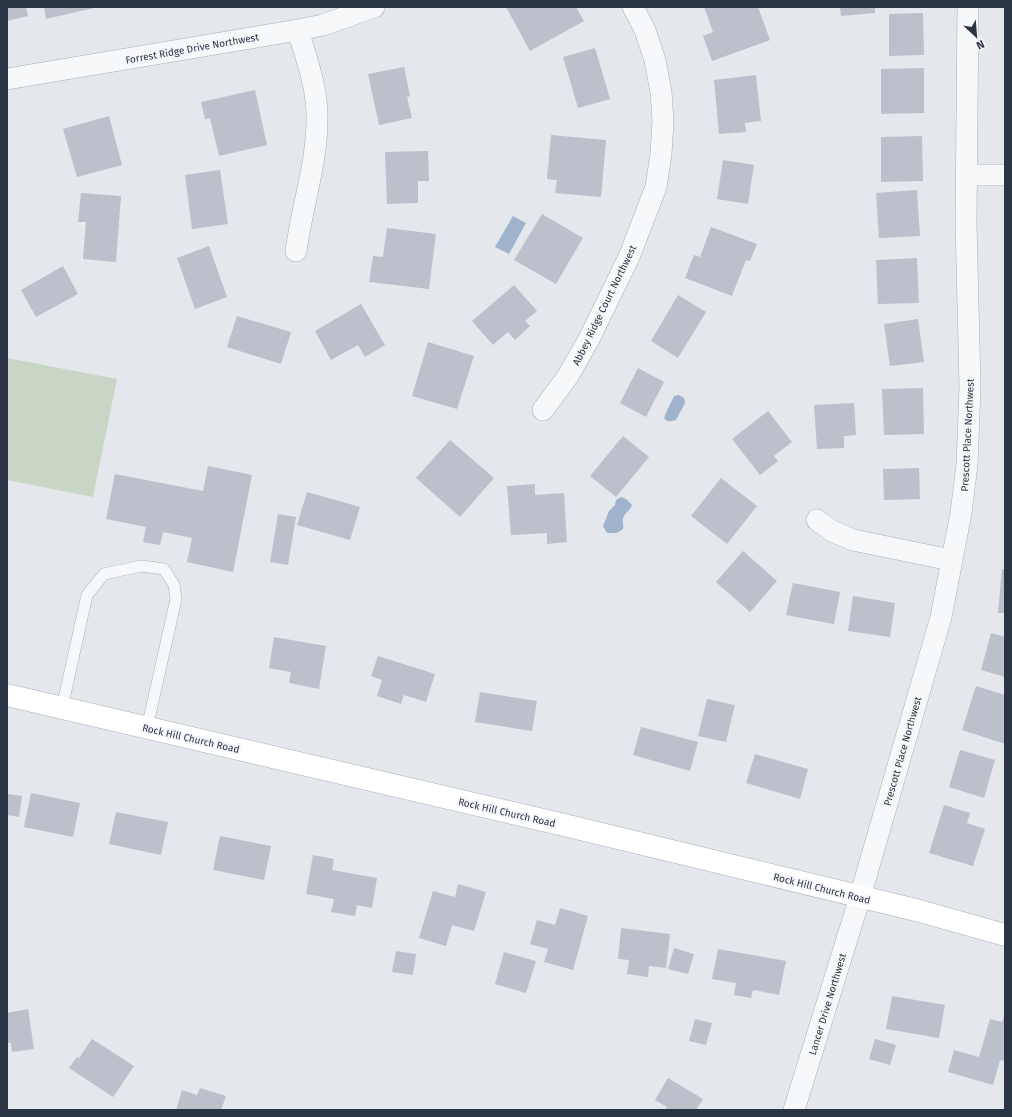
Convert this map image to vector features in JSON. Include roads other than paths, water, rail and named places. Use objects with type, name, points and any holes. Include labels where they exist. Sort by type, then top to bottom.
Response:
[{"type":"street","name":"Forrest Ridge Drive Northwest","points":[[7,80],[298,30],[323,25],[374,7]]},
{"type":"street","name":"Abbey Ridge Court Northwest","points":[[543,410],[568,376],[589,339],[629,257],[656,187],[661,154],[663,121],[661,92],[655,60],[645,30],[633,7]]},
{"type":"street","name":"Prescott Place Northwest","points":[[860,897],[941,617],[951,560],[962,513],[967,465],[970,386],[966,223],[968,7]]},
{"type":"street","points":[[296,251],[299,227],[316,145],[317,116],[316,92],[298,30]]},
{"type":"street","points":[[967,175],[1005,175]]},
{"type":"street","points":[[817,520],[832,532],[853,540],[951,560]]},
{"type":"street","name":"Rock Hill Church Road","points":[[7,696],[560,824],[916,910],[1005,935]]},
{"type":"street","name":"Lancer Drive Northwest","points":[[794,1110],[860,897]]},
{"type":"lane","points":[[62,708],[88,595],[104,574],[141,566],[164,569],[174,585],[176,599],[147,728]]},
{"type":"water","points":[[513,216],[526,223],[509,254],[495,247]]},
{"type":"water","points":[[679,395],[684,398],[685,403],[676,420],[667,421],[664,418],[665,415],[674,396]]},
{"type":"water","points":[[621,497],[626,499],[632,505],[624,517],[623,529],[617,533],[607,533],[603,526],[609,511],[615,505],[616,500]]}]
